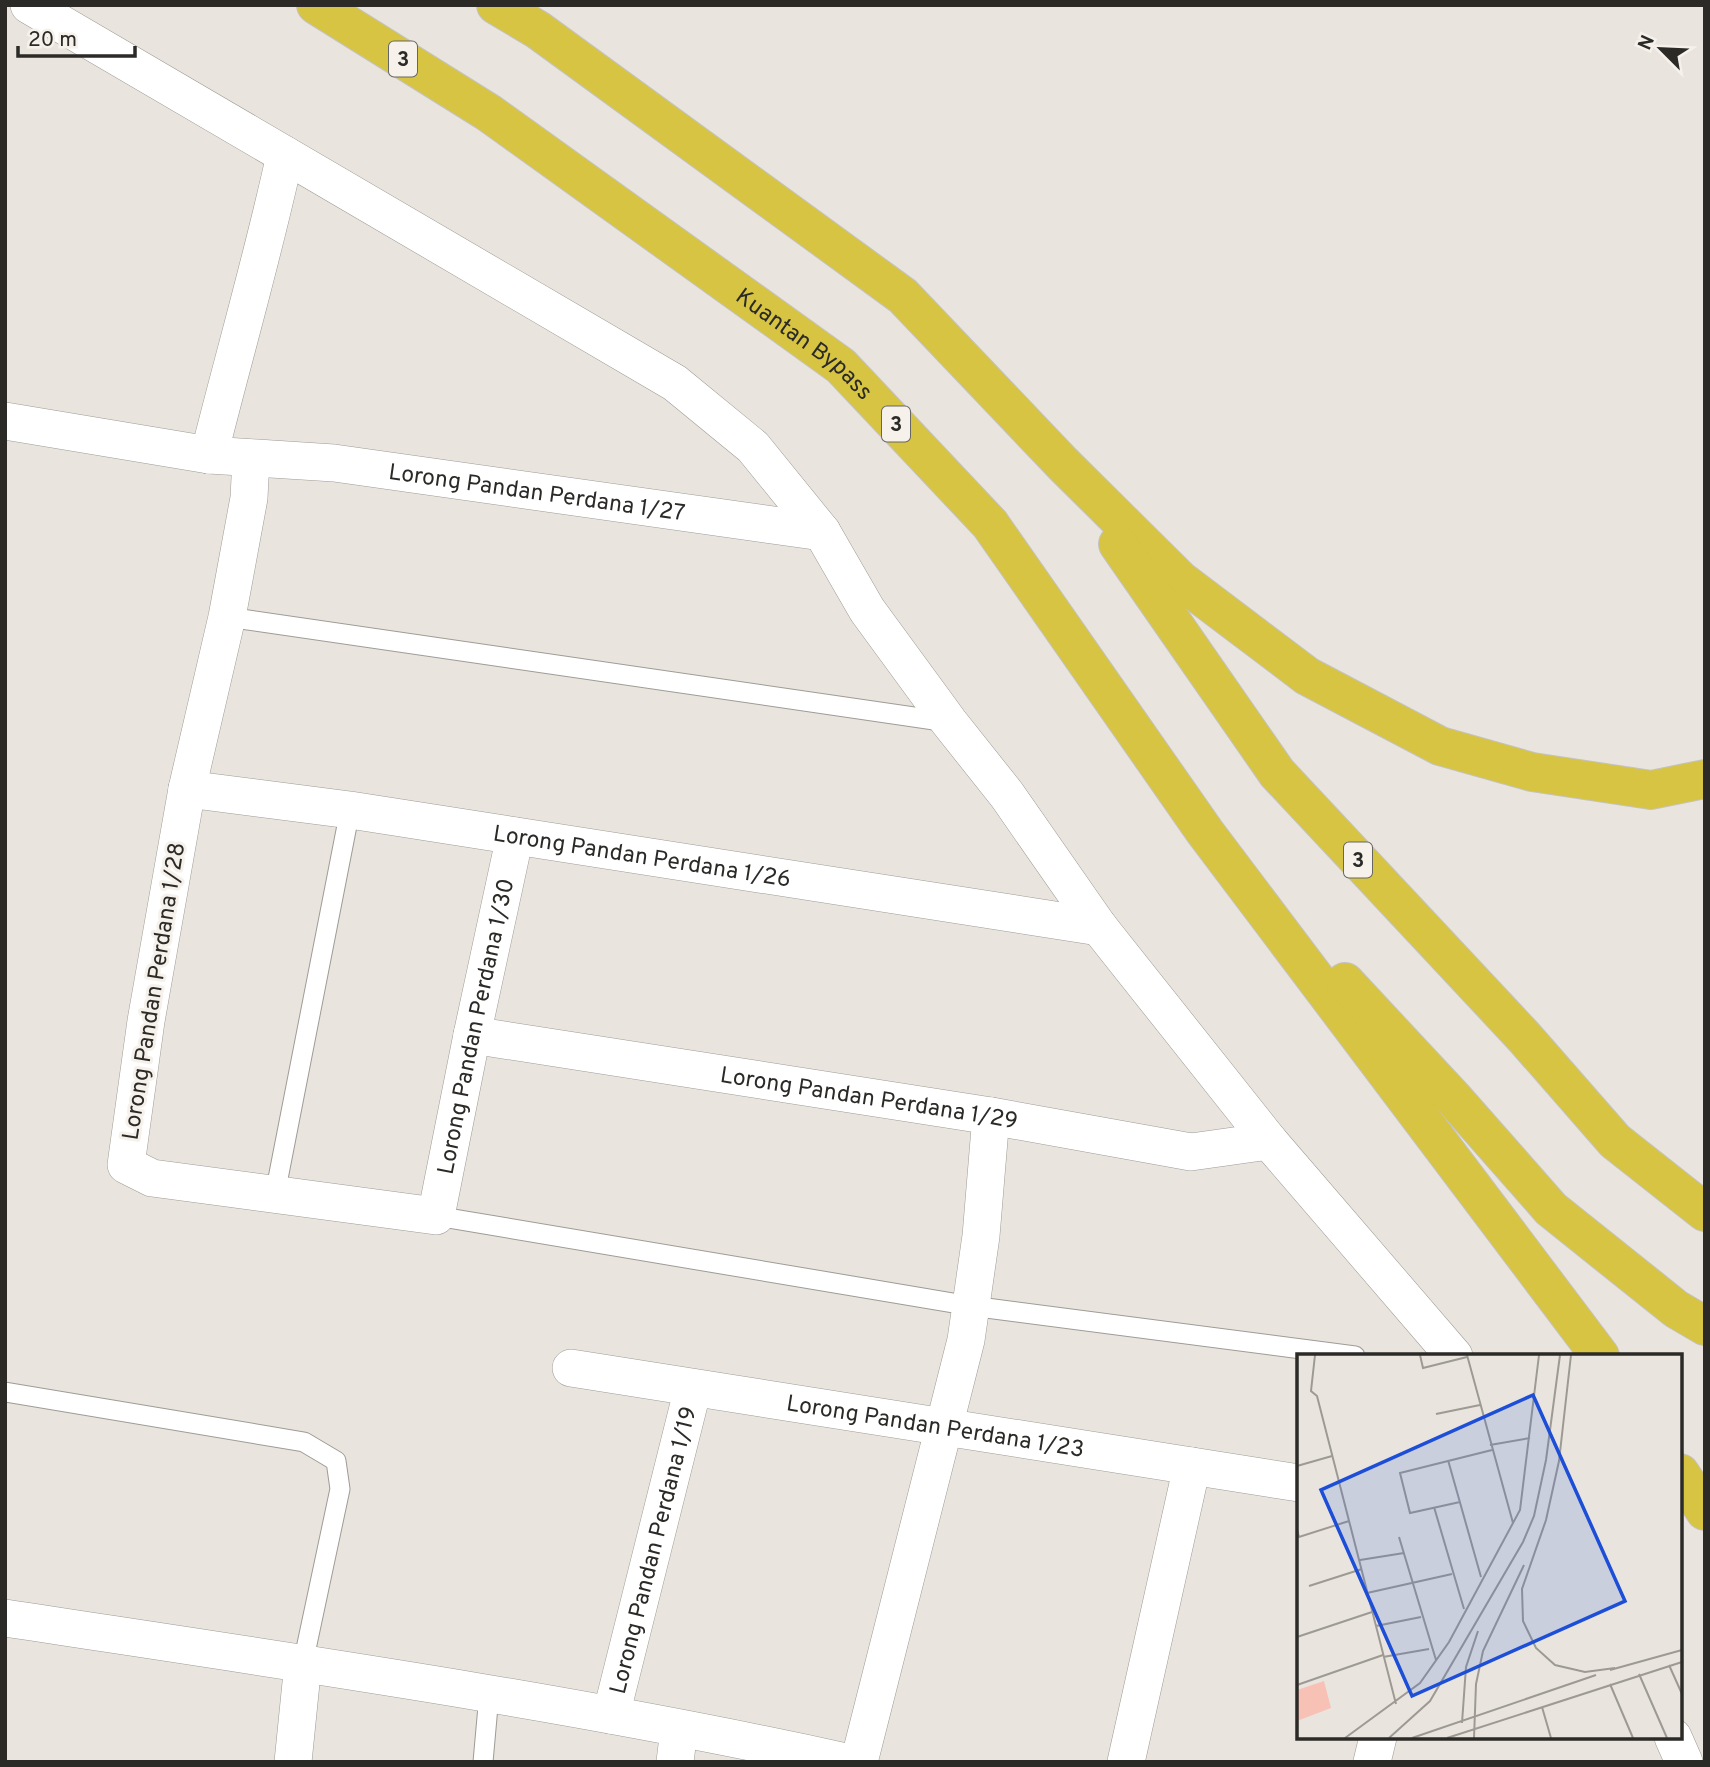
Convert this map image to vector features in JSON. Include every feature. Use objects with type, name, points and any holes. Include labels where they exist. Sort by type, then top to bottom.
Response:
[{"type":"highway","name":"Kuantan Bypass","points":[[316,5],[489,113],[841,366],[990,524],[1205,832]]},
{"type":"highway","name":"3","points":[[496,5],[538,30],[903,296],[1063,464],[1277,773],[1524,1037],[1615,1140],[1705,1212]]},
{"type":"highway","points":[[1063,464],[1180,580],[1307,676],[1440,746],[1532,772],[1651,790],[1705,779]]},
{"type":"highway","name":"3","points":[[1205,832],[1455,1100],[1550,1209],[1676,1309],[1705,1326]]},
{"type":"highway","points":[[1205,832],[1598,1354]]},
{"type":"highway","points":[[1682,1476],[1705,1511]]},
{"type":"street","points":[[29,5],[675,383],[754,447],[822,532],[867,610],[948,722],[1007,795],[1099,927],[1269,1141],[1452,1354]]},
{"type":"street","points":[[209,455],[285,155]]},
{"type":"street","name":"Lorong Pandan Perdana 1/27","points":[[5,421],[209,455],[334,463],[822,532]]},
{"type":"street","points":[[187,789],[227,617],[249,498],[251,458]]},
{"type":"street","name":"Lorong Pandan Perdana 1/26","points":[[187,789],[350,810],[1099,927]]},
{"type":"street","name":"Lorong Pandan Perdana 1/28","points":[[187,789],[128,1138],[126,1165],[152,1178],[275,1194]]},
{"type":"street","name":"Lorong Pandan Perdana 1/30","points":[[436,1216],[515,836]]},
{"type":"street","name":"Lorong Pandan Perdana 1/29","points":[[472,1035],[991,1116],[1191,1152],[1269,1141]]},
{"type":"street","points":[[5,1618],[303,1663],[611,1715],[677,1745],[839,1761],[946,1427],[971,1307],[981,1236],[991,1116]]},
{"type":"street","points":[[275,1194],[436,1216]]},
{"type":"street","name":"Lorong Pandan Perdana 1/23","points":[[571,1368],[1297,1483]]},
{"type":"street","name":"Lorong Pandan Perdana 1/19","points":[[611,1715],[693,1388]]},
{"type":"street","points":[[1126,1762],[1192,1466]]},
{"type":"street","points":[[293,1762],[303,1663]]},
{"type":"street","points":[[1372,1762],[1378,1739]]},
{"type":"street","points":[[1675,1739],[1684,1762]]},
{"type":"lane","points":[[227,617],[948,722]]},
{"type":"lane","points":[[275,1194],[350,810]]},
{"type":"lane","points":[[436,1216],[971,1307],[1339,1354]]},
{"type":"lane","points":[[5,1392],[304,1442],[335,1461],[340,1489],[303,1663]]},
{"type":"lane","points":[[483,1762],[489,1695]]}]
